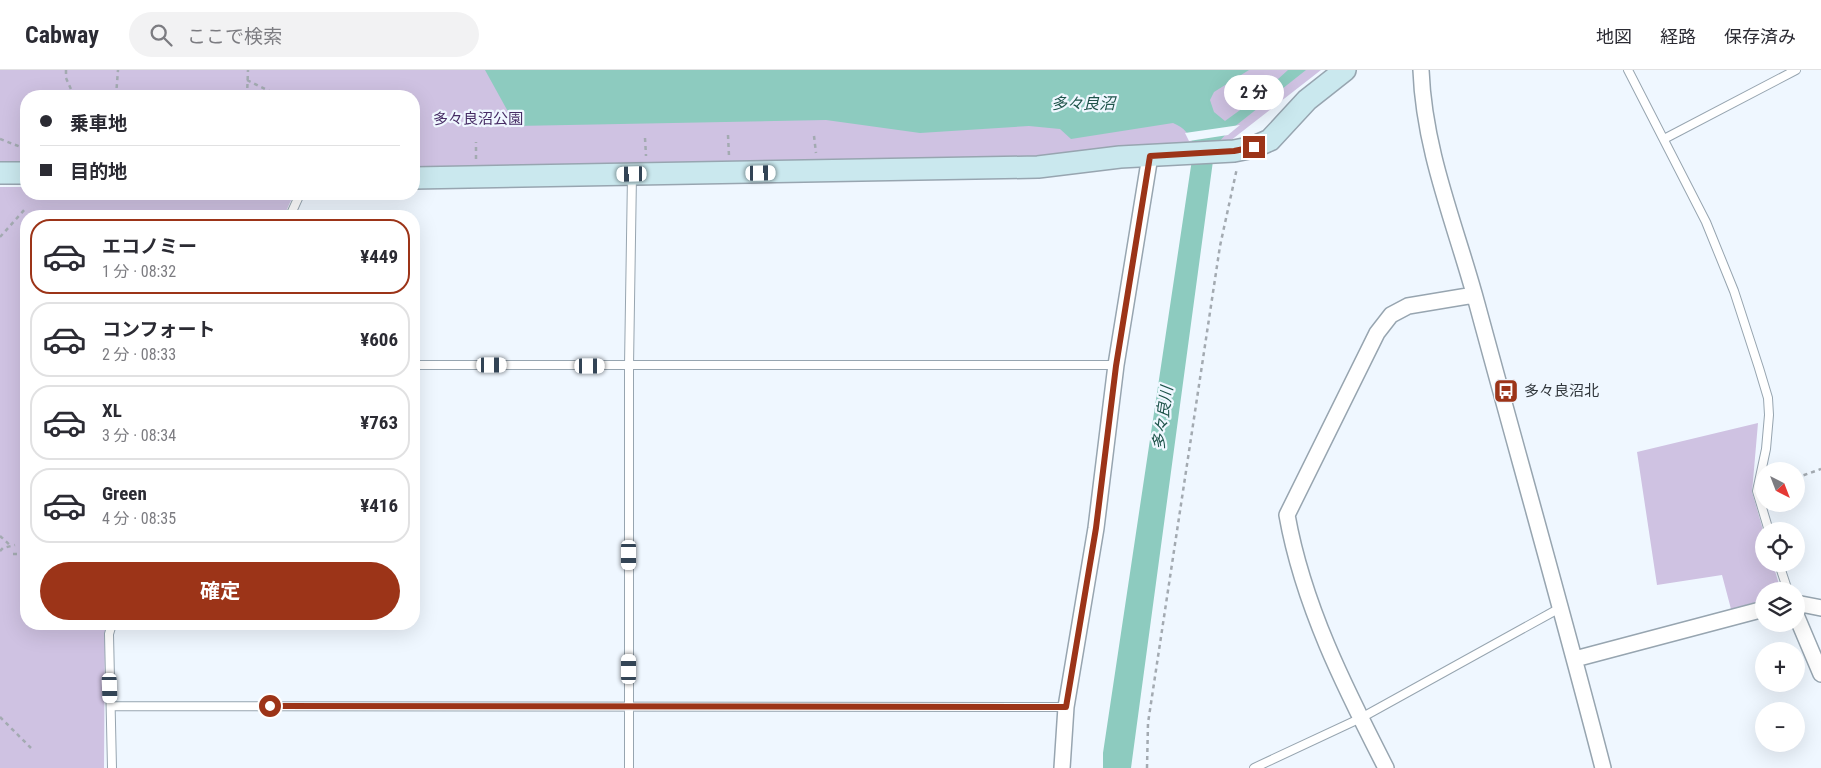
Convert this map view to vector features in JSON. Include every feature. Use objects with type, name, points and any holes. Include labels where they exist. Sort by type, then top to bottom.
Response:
[{"type":"street","points":[[420,178],[1038,167],[1120,157],[1237,150],[1254,147],[1270,140],[1307,100],[1345,70]]},
{"type":"street","points":[[1420,70],[1422,103],[1433,158],[1474,295],[1575,659],[1603,768]]},
{"type":"street","points":[[1062,768],[1066,707],[1096,528],[1116,366],[1150,156]]},
{"type":"street","points":[[0,173],[20,173]]},
{"type":"street","points":[[1386,768],[1329,650],[1291,538],[1287,515],[1377,333],[1391,315],[1408,306],[1474,295]]},
{"type":"street","points":[[1805,605],[1821,608]]},
{"type":"street","points":[[1575,659],[1755,611]]},
{"type":"street","points":[[1803,632],[1821,674]]},
{"type":"lane","points":[[1628,70],[1692,191],[1721,256],[1766,390],[1769,415],[1766,449],[1757,491],[1766,522]]},
{"type":"lane","points":[[1664,139],[1796,70]]},
{"type":"lane","points":[[629,768],[629,366],[632,174]]},
{"type":"lane","points":[[420,365],[1116,366]]},
{"type":"lane","points":[[1254,768],[1361,718],[1560,608]]},
{"type":"lane","points":[[110,630],[112,768]]},
{"type":"lane","points":[[111,706],[1066,707]]},
{"type":"path","points":[[66,70],[66,78],[71,90]]},
{"type":"path","points":[[116,90],[118,70]]},
{"type":"path","points":[[247,90],[248,70]]},
{"type":"path","points":[[248,80],[267,90]]},
{"type":"path","points":[[728,136],[729,156]]},
{"type":"path","points":[[814,136],[816,154]]},
{"type":"path","points":[[645,138],[646,157]]},
{"type":"path","points":[[0,139],[20,147]]},
{"type":"path","points":[[476,142],[476,161]]},
{"type":"path","points":[[1148,768],[1150,703],[1220,246],[1237,150]]},
{"type":"path","points":[[0,237],[20,215]]},
{"type":"path","points":[[1805,475],[1821,470]]},
{"type":"path","points":[[0,536],[13,545],[0,551]]},
{"type":"path","points":[[13,554],[20,554]]},
{"type":"path","points":[[0,717],[31,748]]},
{"type":"green space","name":"多々良沼公園","points":[[0,70],[1321,70],[1230,141],[1025,159],[420,169],[420,90],[20,90],[20,166],[0,166]]},
{"type":"green space","points":[[0,187],[20,187],[20,200],[291,200],[287,210],[20,210],[20,630],[105,630],[104,768],[0,768]]},
{"type":"green space","points":[[1758,423],[1752,492],[1755,512],[1758,512],[1761,522],[1755,522],[1755,572],[1775,572],[1778,582],[1755,582],[1755,602],[1731,609],[1722,575],[1657,585],[1637,452]]},
{"type":"water","name":"多々良沼","points":[[485,70],[1249,70],[1214,92],[1210,100],[1214,112],[1225,121],[1258,97],[1288,70],[1306,70],[1229,131],[1215,146],[1131,768],[1103,768],[1103,753],[1194,146],[1186,132],[1173,123],[1071,139],[1060,129],[1029,126],[920,133],[826,120],[516,126]]},
{"type":"pier","points":[[1240,125],[1228,135],[1189,141],[1185,133]]},
{"type":"place","name":"多々良沼北","points":[[1506,391]]},
{"type":"route","points":[[270,706],[1066,707],[1096,528],[1116,366],[1150,156],[1234,151],[1254,147]]},
{"type":"water label","name":"多々良川","points":[[1162,418]]}]
